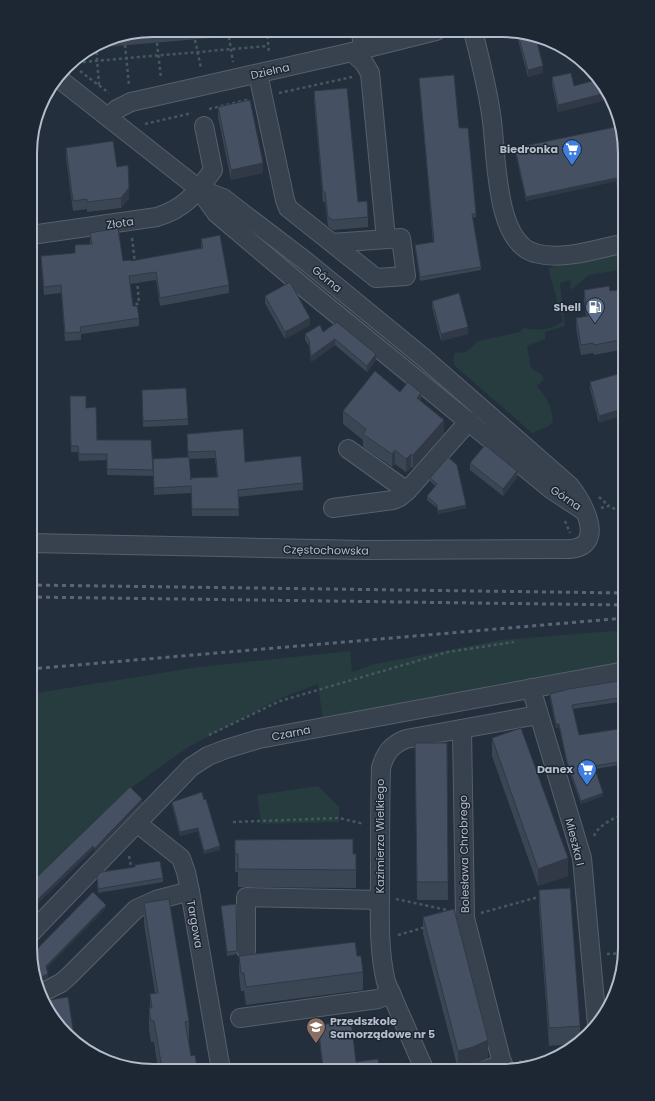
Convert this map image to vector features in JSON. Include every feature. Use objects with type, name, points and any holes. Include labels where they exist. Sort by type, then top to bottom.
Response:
[{"type":"street","name":"Dzielna","points":[[108,117],[116,109],[131,102],[258,74],[360,39],[386,44],[413,37]]},
{"type":"street","points":[[474,37],[491,113],[497,185],[505,217],[518,243],[534,253],[558,256],[618,244]]},
{"type":"street","points":[[360,39],[364,63],[370,73],[386,239]]},
{"type":"street","points":[[370,73],[386,44]]},
{"type":"street","points":[[258,74],[286,204],[292,211],[332,243],[376,278],[406,276],[401,238],[332,243]]},
{"type":"street","name":"Górna","points":[[62,81],[199,188],[222,198],[308,263],[424,358],[565,480],[577,494],[585,511]]},
{"type":"street","name":"Złota","points":[[37,234],[157,217],[170,213],[184,205],[213,170],[204,126]]},
{"type":"street","name":"Górna","points":[[199,188],[216,213],[364,338],[469,421],[552,490],[585,511]]},
{"type":"street","points":[[333,508],[393,500],[400,497],[469,421]]},
{"type":"street","points":[[348,449],[407,491]]},
{"type":"street","name":"Częstochowska","points":[[37,543],[365,550],[570,549],[582,546],[589,536],[590,523],[585,511]]},
{"type":"street","name":"Czarna","points":[[37,927],[138,824],[191,767],[208,756],[259,739],[618,672]]},
{"type":"street","name":"Mieszka I","points":[[531,688],[580,852],[596,1015]]},
{"type":"street","name":"Kazimierza Wielkiego","points":[[422,1064],[386,982],[383,967],[380,939],[385,899],[380,826],[381,768],[388,750],[397,743],[406,739],[538,715]]},
{"type":"street","name":"Bolesława Chrobrego","points":[[462,729],[465,918],[503,1064]]},
{"type":"street","points":[[138,824],[181,858],[186,872],[190,892]]},
{"type":"street","name":"Targowa","points":[[46,991],[61,983],[69,976],[136,909],[152,902],[190,892],[220,1064]]},
{"type":"street","points":[[246,950],[246,897],[385,899]]},
{"type":"street","points":[[240,1018],[378,999],[391,993]]},
{"type":"path","points":[[229,37],[233,62]]},
{"type":"path","points":[[267,37],[269,54]]},
{"type":"path","points":[[195,40],[201,69]]},
{"type":"path","points":[[157,43],[162,85]]},
{"type":"path","points":[[125,45],[129,91]]},
{"type":"path","points":[[82,63],[268,46]]},
{"type":"path","points":[[96,52],[99,85]]},
{"type":"path","points":[[130,221],[135,266]]},
{"type":"path","points":[[125,307],[139,302],[136,273]]},
{"type":"path","points":[[585,511],[609,506],[618,510]]},
{"type":"path","points":[[204,739],[216,731],[280,701],[448,652],[514,642]]},
{"type":"path","points":[[580,852],[590,849],[595,832],[618,816]]},
{"type":"path","points":[[233,822],[339,818],[380,826]]},
{"type":"path","points":[[128,850],[132,874]]},
{"type":"path","points":[[385,899],[450,911]]},
{"type":"green space","points":[[217,202],[290,256],[555,479],[398,357]]},
{"type":"green space","points":[[618,253],[618,270],[589,275],[571,290],[570,280],[560,283],[565,326],[545,332],[545,339],[527,346],[531,368],[541,374],[544,379],[537,386],[550,406],[553,421],[549,426],[532,433],[454,365],[454,353],[466,352],[478,341],[520,332],[524,328],[550,328],[563,321],[548,268]]},
{"type":"green space","points":[[618,631],[618,665],[323,720],[318,684],[281,698],[190,746],[128,790],[37,877],[37,693],[199,667],[350,651],[352,672],[375,664],[501,640]]},
{"type":"green space","points":[[318,786],[339,807],[339,822],[261,824],[257,795]]},
{"type":"building","points":[[519,38],[537,43],[543,66],[528,70]]},
{"type":"building","points":[[571,73],[574,86],[593,81],[601,94],[558,105],[552,77]]},
{"type":"building","points":[[454,75],[459,128],[468,128],[476,214],[472,214],[481,267],[420,277],[415,245],[434,242],[419,78]]},
{"type":"building","points":[[347,88],[358,202],[367,201],[368,217],[333,220],[328,217],[325,192],[323,192],[314,91]]},
{"type":"building","points":[[250,100],[263,163],[231,170],[218,107]]},
{"type":"building","name":"Biedronka","points":[[615,127],[618,153],[618,185],[616,178],[526,197],[515,148]]},
{"type":"building","points":[[113,141],[117,167],[128,165],[129,188],[121,198],[87,202],[87,199],[73,201],[66,148]]},
{"type":"building","points":[[118,228],[123,261],[131,261],[203,248],[201,239],[220,235],[229,285],[160,298],[156,272],[129,276],[133,306],[137,306],[139,318],[80,327],[81,332],[65,333],[61,285],[44,287],[41,256],[75,253],[75,245],[92,244],[90,233]]},
{"type":"building","points":[[290,282],[310,318],[285,332],[265,296]]},
{"type":"building","points":[[609,286],[610,291],[618,290],[618,340],[594,345],[593,343],[581,345],[576,318],[588,316],[584,290]]},
{"type":"building","points":[[459,293],[468,327],[441,334],[432,301]]},
{"type":"building","points":[[337,322],[376,354],[367,366],[335,339],[311,356],[309,340],[305,334],[320,325],[323,332]]},
{"type":"building","points":[[375,371],[400,392],[408,382],[421,393],[417,398],[444,420],[413,455],[411,454],[406,459],[395,450],[392,454],[363,434],[366,429],[343,411]]},
{"type":"building","points":[[618,374],[618,410],[599,416],[590,382]]},
{"type":"building","points":[[186,388],[188,419],[143,421],[142,390]]},
{"type":"building","points":[[70,396],[86,396],[86,408],[96,407],[97,440],[151,440],[153,470],[107,469],[107,454],[79,454],[78,446],[71,446]]},
{"type":"building","points":[[243,429],[245,462],[301,456],[303,483],[238,490],[239,509],[192,509],[191,486],[154,488],[153,459],[189,457],[191,478],[218,477],[215,451],[188,452],[187,434]]},
{"type":"building","points":[[485,445],[517,471],[503,489],[470,463]]},
{"type":"building","points":[[448,457],[457,465],[466,505],[438,511],[437,505],[427,496],[437,484],[430,478]]},
{"type":"building","points":[[618,681],[618,698],[572,705],[579,735],[618,729],[618,762],[594,766],[603,793],[581,801],[567,762],[559,724],[556,724],[550,694],[569,689]]},
{"type":"building","points":[[521,728],[568,858],[538,869],[492,738]]},
{"type":"building","points":[[415,743],[447,743],[448,882],[417,882]]},
{"type":"building","points":[[130,787],[142,799],[94,849],[93,846],[37,900],[37,877]]},
{"type":"building","points":[[202,792],[204,800],[206,799],[220,846],[204,851],[198,828],[180,832],[172,802]]},
{"type":"building","points":[[353,839],[353,854],[356,854],[356,870],[238,869],[238,854],[235,854],[235,840]]},
{"type":"building","points":[[160,861],[163,878],[98,889],[97,876],[101,872],[135,867],[135,865]]},
{"type":"building","points":[[570,888],[580,1026],[549,1028],[539,890]]},
{"type":"building","points":[[93,892],[106,905],[46,966],[48,974],[41,977],[37,949]]},
{"type":"building","points":[[169,899],[189,1021],[185,1022],[191,1056],[195,1055],[196,1064],[161,1064],[154,1021],[151,1021],[149,1008],[152,1008],[150,994],[158,993],[144,903]]},
{"type":"building","points":[[236,904],[237,951],[227,952],[221,906]]},
{"type":"building","points":[[454,909],[488,1040],[473,1047],[458,1051],[423,917]]},
{"type":"building","points":[[355,942],[357,956],[361,956],[363,972],[246,987],[244,973],[241,973],[239,956]]},
{"type":"building","points":[[68,997],[73,1032],[61,1019],[50,1000]]},
{"type":"building","points":[[351,1021],[356,1062],[378,1059],[378,1064],[323,1064],[318,1025]]},
{"type":"railway","points":[[37,585],[618,593]]},
{"type":"railway","points":[[37,597],[618,605]]},
{"type":"railway","points":[[37,668],[618,619]]},
{"type":"place","name":"Biedronka","points":[[572,166]]},
{"type":"place","name":"Shell","points":[[595,324]]},
{"type":"place","name":"Danex","points":[[587,786]]},
{"type":"place","name":"Przedszkole Samorządowe nr 5","points":[[316,1044]]}]
